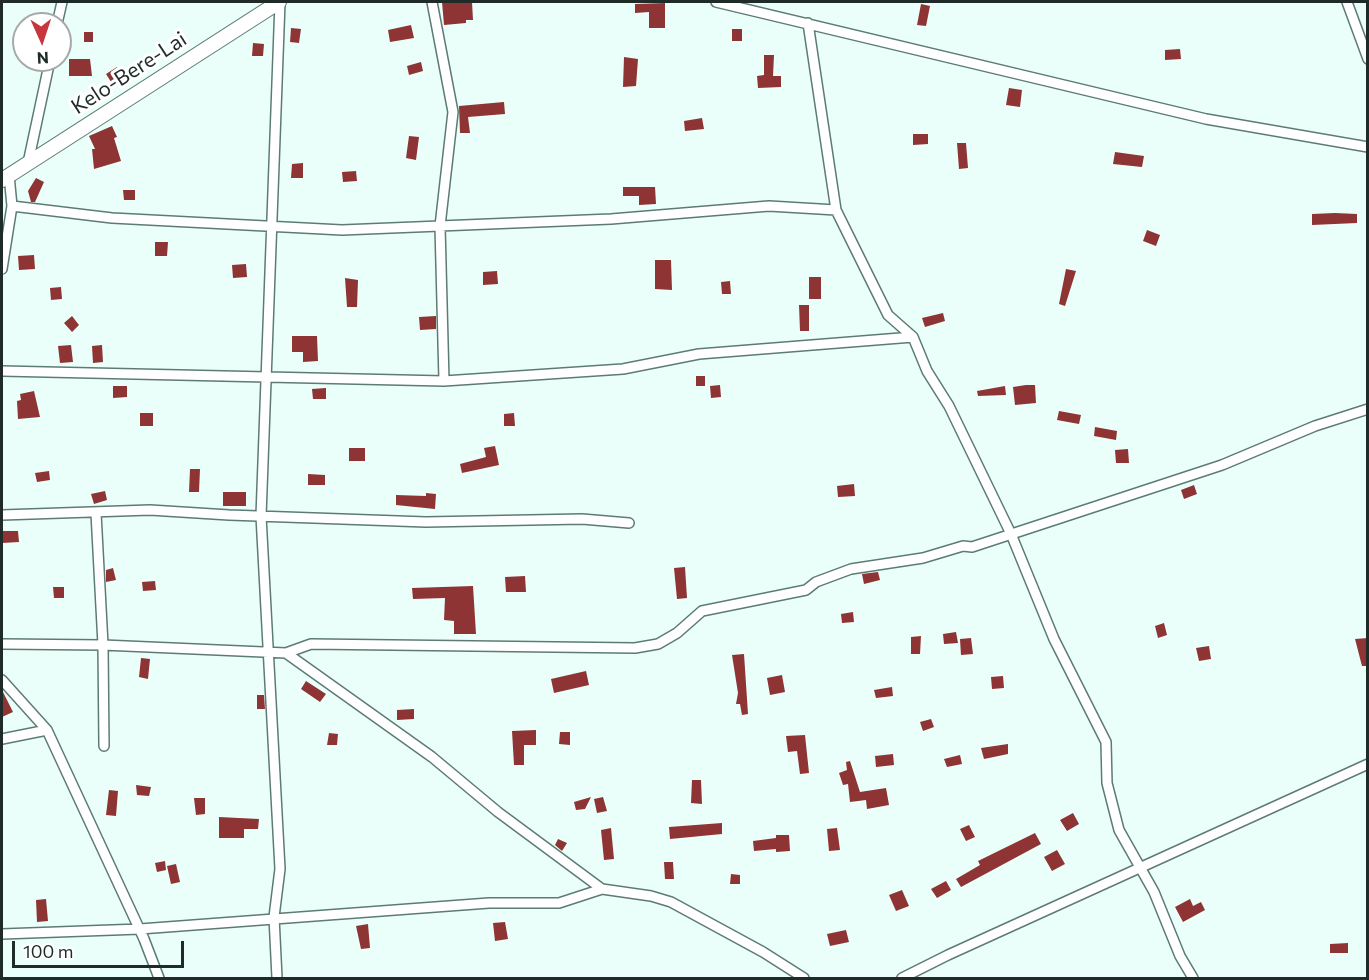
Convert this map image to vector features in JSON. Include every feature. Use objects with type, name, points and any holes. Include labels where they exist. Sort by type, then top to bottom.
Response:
[{"type":"main road","name":"Kelo-Bere-Lai","points":[[5,177],[280,2]]},
{"type":"street","points":[[277,978],[277,940],[274,917],[280,869],[271,737],[272,676],[268,652],[261,516],[280,2]]},
{"type":"street","points":[[432,2],[453,112],[440,226],[444,381]]},
{"type":"street","points":[[716,2],[1206,119],[1368,147]]},
{"type":"street","points":[[1347,2],[1368,59]]},
{"type":"street","points":[[808,23],[836,210],[888,315],[913,337],[927,371],[959,427],[1011,534],[1054,639],[1106,742],[1107,783],[1119,830],[1154,892],[1180,956],[1193,978]]},
{"type":"street","points":[[28,163],[47,72]]},
{"type":"street","points":[[2,269],[12,206],[5,177]]},
{"type":"street","points":[[12,206],[112,218],[342,230],[611,219],[769,206],[836,210]]},
{"type":"street","points":[[2,371],[444,381],[623,369],[699,354],[913,337]]},
{"type":"street","points":[[2,644],[103,645],[286,653],[311,644],[635,648],[658,644],[677,633],[702,612],[806,590],[816,582],[851,569],[922,558],[963,546],[972,547],[1222,465],[1315,426],[1368,409]]},
{"type":"street","points":[[2,515],[150,510],[426,522],[582,519],[629,523]]},
{"type":"street","points":[[96,513],[103,645],[104,746]]},
{"type":"street","points":[[286,653],[432,757],[498,813],[602,889],[671,902],[763,952],[804,978]]},
{"type":"street","points":[[2,680],[47,730],[140,929],[159,978]]},
{"type":"street","points":[[2,739],[47,730]]},
{"type":"street","points":[[902,978],[948,955],[1141,869],[1285,800],[1368,764]]},
{"type":"street","points":[[2,934],[140,929],[274,917],[489,903],[560,903],[602,889]]},
{"type":"building","points":[[442,2],[472,2],[473,20],[444,25]]},
{"type":"building","points":[[665,3],[665,28],[649,28],[649,12],[635,13],[635,4]]},
{"type":"building","points":[[921,4],[930,6],[926,26],[917,25]]},
{"type":"building","points":[[411,25],[414,38],[390,42],[388,30]]},
{"type":"building","points":[[291,28],[301,29],[299,43],[290,42]]},
{"type":"building","points":[[732,29],[742,29],[742,41],[732,41]]},
{"type":"building","points":[[84,32],[93,32],[93,42],[84,42]]},
{"type":"building","points":[[253,43],[264,44],[263,56],[252,56]]},
{"type":"building","points":[[1180,49],[1181,59],[1165,60],[1165,50]]},
{"type":"building","points":[[764,55],[774,55],[773,76],[781,76],[781,87],[758,88],[757,76],[764,75]]},
{"type":"building","points":[[624,57],[638,59],[636,86],[623,87]]},
{"type":"building","points":[[72,59],[90,59],[92,76],[69,76],[69,72],[72,72]]},
{"type":"building","points":[[421,62],[423,71],[409,75],[407,66]]},
{"type":"building","points":[[117,67],[125,78],[113,85],[106,74]]},
{"type":"building","points":[[1009,88],[1022,90],[1020,107],[1006,105]]},
{"type":"building","points":[[504,102],[505,114],[468,117],[470,133],[460,133],[459,106]]},
{"type":"building","points":[[702,118],[704,129],[685,131],[684,121]]},
{"type":"building","points":[[112,126],[117,137],[114,138],[121,161],[94,169],[92,149],[95,149],[89,136]]},
{"type":"building","points":[[913,134],[928,134],[928,144],[913,145]]},
{"type":"building","points":[[409,136],[419,137],[416,160],[406,158]]},
{"type":"building","points":[[957,143],[966,143],[968,168],[959,169]]},
{"type":"building","points":[[1115,152],[1144,156],[1142,167],[1113,164]]},
{"type":"building","points":[[303,163],[303,178],[291,178],[292,164]]},
{"type":"building","points":[[356,171],[357,181],[343,182],[342,172]]},
{"type":"building","points":[[36,178],[44,182],[35,202],[31,202],[28,191]]},
{"type":"building","points":[[623,187],[655,187],[656,204],[639,205],[639,196],[623,196]]},
{"type":"building","points":[[123,190],[135,190],[135,200],[124,200]]},
{"type":"building","points":[[1312,214],[1357,214],[1357,223],[1312,225]]},
{"type":"building","points":[[1147,230],[1160,235],[1156,246],[1143,241]]},
{"type":"building","points":[[155,242],[168,242],[167,256],[155,256]]},
{"type":"building","points":[[34,255],[35,269],[19,270],[18,256]]},
{"type":"building","points":[[655,260],[671,260],[672,290],[655,289]]},
{"type":"building","points":[[246,264],[247,277],[233,278],[232,265]]},
{"type":"building","points":[[1066,269],[1076,271],[1065,306],[1059,304]]},
{"type":"building","points":[[497,271],[498,284],[483,285],[483,272]]},
{"type":"building","points":[[809,277],[821,277],[821,299],[809,299]]},
{"type":"building","points":[[345,278],[358,280],[357,307],[347,307]]},
{"type":"building","points":[[730,281],[731,294],[722,294],[721,282]]},
{"type":"building","points":[[61,287],[62,299],[51,300],[50,288]]},
{"type":"building","points":[[799,305],[809,305],[809,331],[800,331]]},
{"type":"building","points":[[943,313],[945,321],[925,327],[922,318]]},
{"type":"building","points":[[72,316],[79,325],[72,332],[64,323]]},
{"type":"building","points":[[436,316],[436,329],[420,330],[419,317]]},
{"type":"building","points":[[292,336],[317,336],[318,361],[303,362],[303,352],[292,352]]},
{"type":"building","points":[[71,345],[73,362],[60,363],[58,346]]},
{"type":"building","points":[[102,345],[103,362],[93,363],[92,346]]},
{"type":"building","points":[[696,376],[705,376],[705,386],[696,386]]},
{"type":"building","points":[[720,385],[721,397],[711,398],[710,386]]},
{"type":"building","points":[[1035,385],[1036,403],[1015,405],[1013,387]]},
{"type":"building","points":[[113,386],[127,386],[127,397],[113,398]]},
{"type":"building","points":[[1005,386],[1006,395],[978,396],[977,391]]},
{"type":"building","points":[[326,388],[326,399],[313,399],[312,389]]},
{"type":"building","points":[[34,391],[40,417],[18,419],[17,401],[21,400],[20,394]]},
{"type":"building","points":[[1059,411],[1081,415],[1079,424],[1057,420]]},
{"type":"building","points":[[140,413],[153,413],[153,426],[140,426]]},
{"type":"building","points":[[514,413],[515,426],[504,426],[504,414]]},
{"type":"building","points":[[1095,427],[1117,431],[1116,440],[1094,436]]},
{"type":"building","points":[[495,446],[499,465],[462,473],[460,464],[486,457],[484,448]]},
{"type":"building","points":[[349,448],[365,448],[365,461],[349,461]]},
{"type":"building","points":[[1128,449],[1129,463],[1116,463],[1115,450]]},
{"type":"building","points":[[190,469],[200,469],[199,492],[189,492]]},
{"type":"building","points":[[49,471],[50,480],[37,482],[35,473]]},
{"type":"building","points":[[308,474],[325,475],[325,485],[308,485]]},
{"type":"building","points":[[854,484],[855,496],[838,497],[837,486]]},
{"type":"building","points":[[1194,485],[1197,494],[1184,499],[1181,490]]},
{"type":"building","points":[[105,491],[107,500],[94,504],[91,494]]},
{"type":"building","points":[[223,492],[246,492],[246,506],[223,506]]},
{"type":"building","points":[[426,493],[436,494],[435,509],[396,505],[396,495],[426,496]]},
{"type":"building","points":[[2,531],[18,531],[19,542],[2,543]]},
{"type":"building","points":[[685,567],[687,598],[677,599],[674,568]]},
{"type":"building","points":[[113,568],[116,580],[106,582],[106,570]]},
{"type":"building","points":[[878,572],[880,580],[864,584],[862,574]]},
{"type":"building","points":[[525,576],[526,592],[506,592],[505,577]]},
{"type":"building","points":[[155,581],[156,590],[143,591],[142,582]]},
{"type":"building","points":[[473,586],[476,634],[454,634],[454,621],[444,620],[445,598],[413,599],[412,588]]},
{"type":"building","points":[[53,587],[64,587],[64,598],[54,598]]},
{"type":"building","points":[[853,612],[854,622],[842,623],[841,614]]},
{"type":"building","points":[[1164,623],[1167,635],[1158,638],[1155,626]]},
{"type":"building","points":[[956,632],[958,643],[944,644],[943,634]]},
{"type":"building","points":[[921,636],[920,654],[911,654],[911,637]]},
{"type":"building","points":[[971,638],[973,654],[961,655],[960,639]]},
{"type":"building","points":[[1368,638],[1368,666],[1362,666],[1355,639]]},
{"type":"building","points":[[1209,646],[1211,659],[1199,661],[1196,648]]},
{"type":"building","points":[[744,654],[748,714],[742,715],[740,704],[736,704],[738,693],[732,655]]},
{"type":"building","points":[[141,658],[150,659],[148,679],[139,677]]},
{"type":"building","points":[[586,671],[589,685],[554,693],[551,679]]},
{"type":"building","points":[[782,675],[785,692],[770,695],[767,678]]},
{"type":"building","points":[[1003,676],[1004,688],[992,689],[991,677]]},
{"type":"building","points":[[306,681],[326,694],[320,702],[301,689]]},
{"type":"building","points":[[892,687],[893,696],[876,698],[874,690]]},
{"type":"building","points":[[2,690],[13,712],[2,717]]},
{"type":"building","points":[[257,695],[264,695],[265,709],[257,709]]},
{"type":"building","points":[[414,709],[414,719],[397,720],[397,710]]},
{"type":"building","points":[[931,719],[934,727],[923,731],[920,722]]},
{"type":"building","points":[[536,730],[536,745],[524,745],[524,765],[514,765],[512,731]]},
{"type":"building","points":[[560,732],[570,732],[570,745],[559,744]]},
{"type":"building","points":[[329,733],[338,734],[337,745],[327,745]]},
{"type":"building","points":[[805,735],[809,773],[800,774],[797,751],[788,752],[786,736]]},
{"type":"building","points":[[1008,744],[1008,754],[984,759],[981,748]]},
{"type":"building","points":[[893,754],[894,765],[876,767],[875,756]]},
{"type":"building","points":[[960,755],[962,764],[947,767],[944,759]]},
{"type":"building","points":[[850,761],[860,792],[886,788],[889,805],[867,809],[866,800],[850,802],[848,784],[843,785],[839,773],[847,770],[846,762]]},
{"type":"building","points":[[692,780],[701,780],[702,804],[691,803]]},
{"type":"building","points":[[136,785],[151,787],[149,796],[137,795]]},
{"type":"building","points":[[109,790],[118,791],[116,816],[106,815]]},
{"type":"building","points":[[591,797],[585,809],[576,810],[574,802]]},
{"type":"building","points":[[603,797],[607,811],[597,813],[594,799]]},
{"type":"building","points":[[194,798],[205,798],[205,814],[196,815]]},
{"type":"building","points":[[1073,813],[1079,824],[1067,831],[1060,820]]},
{"type":"building","points":[[219,817],[259,819],[258,829],[244,829],[244,838],[219,838]]},
{"type":"building","points":[[722,823],[722,834],[670,839],[669,827]]},
{"type":"building","points":[[969,825],[975,837],[966,841],[960,829]]},
{"type":"building","points":[[611,828],[614,859],[604,860],[601,830]]},
{"type":"building","points":[[837,828],[840,850],[829,851],[827,829]]},
{"type":"building","points":[[1035,833],[1041,844],[961,887],[956,879],[980,865],[978,861]]},
{"type":"building","points":[[776,835],[789,835],[790,851],[776,852],[776,849],[754,851],[753,841],[776,838]]},
{"type":"building","points":[[558,839],[567,843],[562,851],[555,845]]},
{"type":"building","points":[[1057,850],[1065,864],[1052,871],[1044,857]]},
{"type":"building","points":[[165,861],[166,870],[157,872],[155,863]]},
{"type":"building","points":[[664,862],[673,862],[674,879],[665,879]]},
{"type":"building","points":[[176,864],[180,882],[171,884],[167,866]]},
{"type":"building","points":[[731,874],[740,875],[740,884],[730,884]]},
{"type":"building","points":[[946,881],[951,890],[937,898],[931,889]]},
{"type":"building","points":[[902,890],[909,906],[896,911],[889,895]]},
{"type":"building","points":[[46,899],[48,921],[37,922],[36,900]]},
{"type":"building","points":[[1190,899],[1193,906],[1201,902],[1205,910],[1183,922],[1175,907]]},
{"type":"building","points":[[505,922],[508,939],[495,941],[493,923]]},
{"type":"building","points":[[368,924],[370,948],[361,949],[356,926]]},
{"type":"building","points":[[846,930],[849,942],[830,946],[827,934]]},
{"type":"building","points":[[1348,943],[1348,953],[1330,953],[1330,944]]}]
